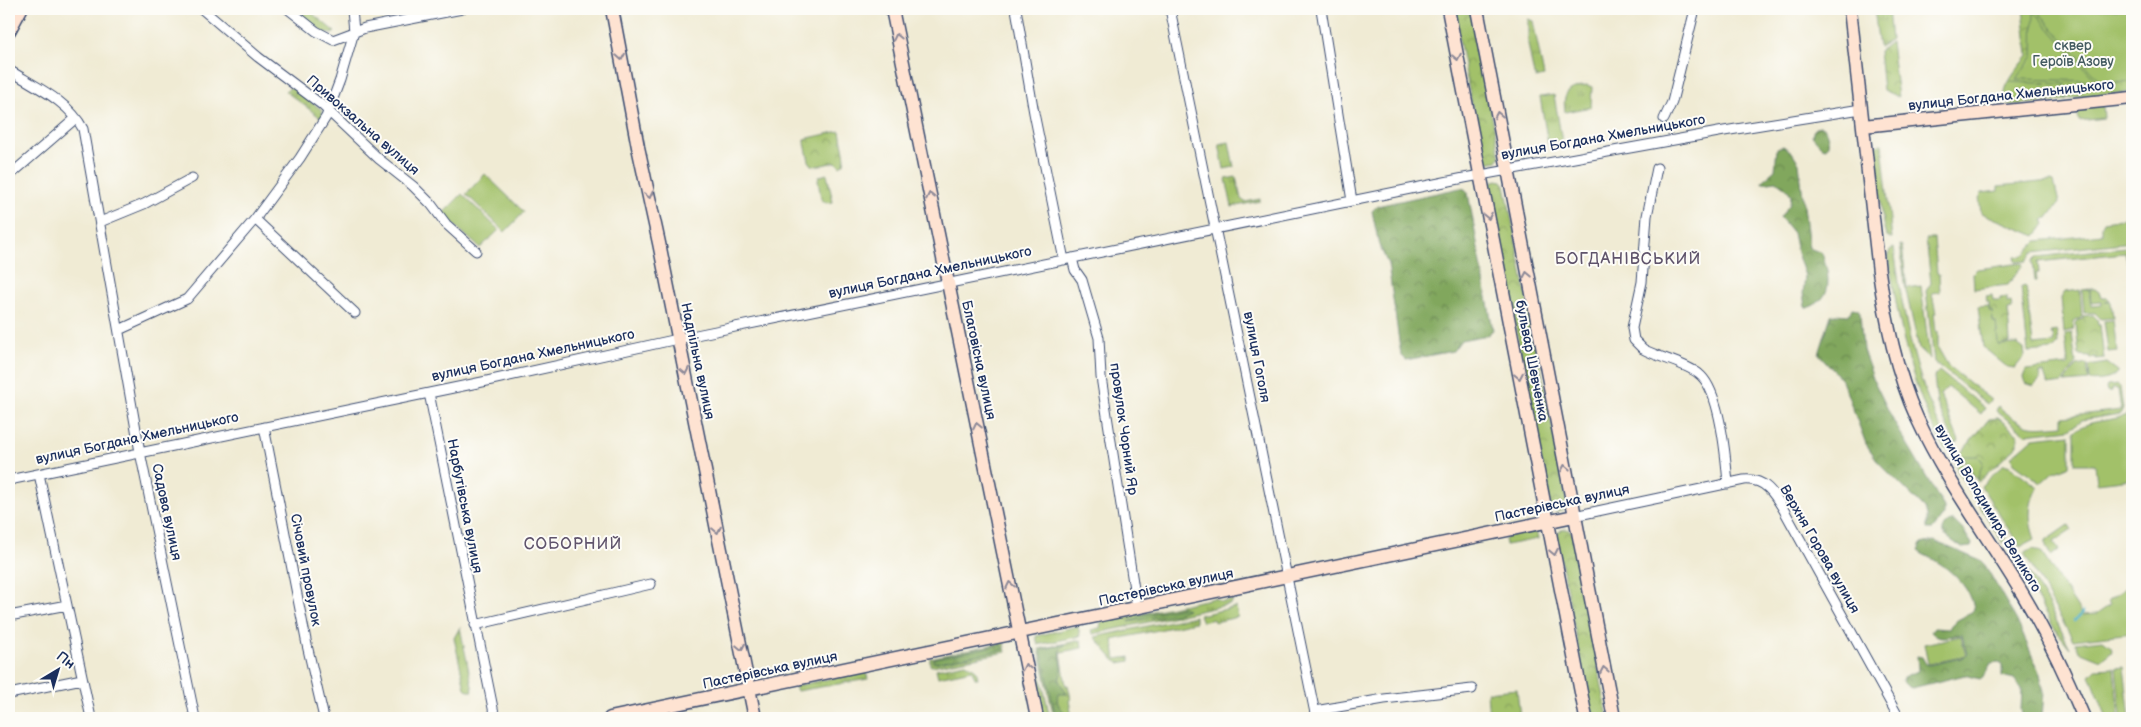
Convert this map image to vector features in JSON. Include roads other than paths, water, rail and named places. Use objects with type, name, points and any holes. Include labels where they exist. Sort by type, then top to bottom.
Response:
[{"type":"main road","points":[[9,31],[21,9]]},
{"type":"main road","name":"Надпільна вулиця","points":[[612,9],[638,147],[755,718]]},
{"type":"main road","name":"Благовісна вулиця","points":[[892,9],[1037,718]]},
{"type":"main road","name":"бульвар Шевченка","points":[[1448,9],[1586,718]]},
{"type":"main road","name":"бульвар Шевченка","points":[[1477,9],[1614,718]]},
{"type":"main road","name":"вулиця Володимира Великого","points":[[1850,9],[1884,301],[1894,350],[1907,394],[1940,462],[2036,618],[2058,659],[2084,718]]},
{"type":"main road","name":"вулиця Богдана Хмельницького","points":[[1863,126],[2132,98]]},
{"type":"main road","name":"Пастерівська вулиця","points":[[610,718],[1574,516]]},
{"type":"street","name":"Привокзальна вулиця","points":[[202,9],[258,57],[328,111],[379,159],[414,186],[446,224],[476,251]]},
{"type":"street","points":[[288,9],[330,40],[341,39],[366,28],[462,9]]},
{"type":"street","points":[[119,330],[187,300],[255,219],[304,152],[328,111],[354,32],[352,9]]},
{"type":"street","points":[[1016,9],[1034,113],[1068,259]]},
{"type":"street","name":"вулиця Гоголя","points":[[1170,9],[1288,576],[1315,715],[1384,699],[1472,689]]},
{"type":"street","points":[[1321,9],[1352,200]]},
{"type":"street","points":[[1664,120],[1672,102],[1695,9]]},
{"type":"street","name":"Садова вулиця","points":[[9,70],[62,104],[76,118],[83,129],[140,452],[195,718]]},
{"type":"street","name":"вулиця Богдана Хмельницького","points":[[9,480],[1352,200],[1571,158],[1861,109]]},
{"type":"street","points":[[9,176],[76,118]]},
{"type":"street","points":[[1657,168],[1648,216],[1644,268],[1632,335],[1637,344],[1643,349],[1694,370],[1705,380],[1720,424],[1728,484]]},
{"type":"street","points":[[100,222],[144,204],[192,178]]},
{"type":"street","points":[[255,219],[355,313]]},
{"type":"street","name":"провулок Чорний Яр","points":[[1068,259],[1082,280],[1100,345],[1102,386],[1138,608]]},
{"type":"street","name":"Нарбутівська вулиця","points":[[429,393],[495,718]]},
{"type":"street","name":"Січовий провулок","points":[[264,427],[307,645],[324,718]]},
{"type":"street","points":[[40,474],[90,718]]},
{"type":"street","name":"Верхня Горова вулиця","points":[[1728,484],[1756,480],[1764,484],[1774,494],[1899,718]]},
{"type":"street","name":"Пастерівська вулиця","points":[[1574,516],[1728,484]]},
{"type":"street","points":[[475,625],[651,584]]},
{"type":"street","points":[[9,616],[67,605]]},
{"type":"street","points":[[9,694],[82,679]]},
{"type":"waterway","points":[[2074,621],[2083,612]]},
{"type":"district","name":"БОГДАНІВСЬКИЙ","points":[[1628,259]]},
{"type":"district","name":"СОБОРНИЙ","points":[[573,544]]},
{"type":"park label","name":"сквер Героїв Азову","points":[[2073,54]]}]
